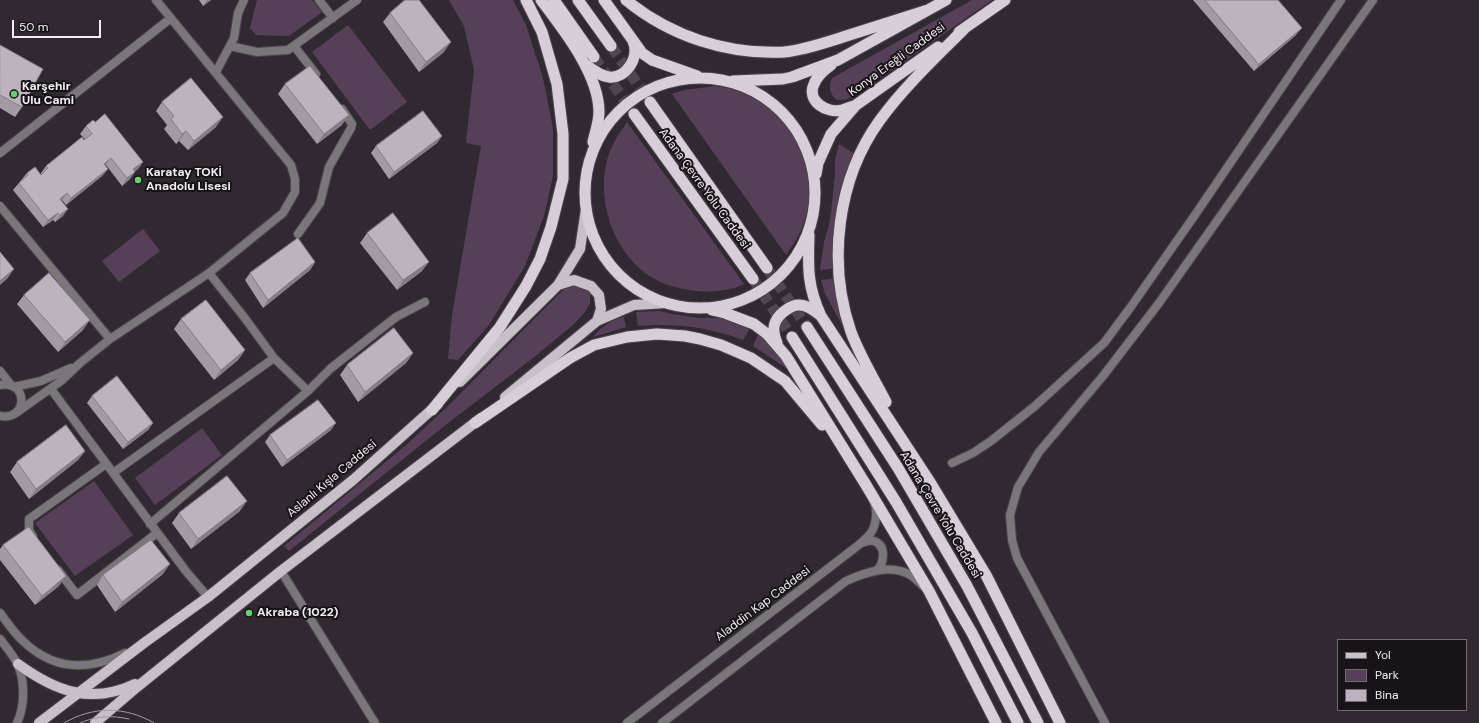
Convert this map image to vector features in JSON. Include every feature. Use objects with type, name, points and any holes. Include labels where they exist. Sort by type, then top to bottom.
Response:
[{"type":"highway","points":[[432,410],[500,327],[526,286],[540,259],[552,227],[563,179],[563,134],[557,84],[542,32],[526,0]]},
{"type":"highway","points":[[541,0],[601,75],[615,77],[631,66],[635,51],[634,43],[629,34]]},
{"type":"highway","points":[[554,0],[590,61],[596,92],[599,113],[587,174]]},
{"type":"highway","points":[[578,0],[611,46]]},
{"type":"highway","points":[[604,0],[642,53],[652,60],[704,78]]},
{"type":"highway","points":[[626,0],[667,28],[689,38],[751,52],[785,52],[810,47],[928,10]]},
{"type":"highway","name":"Konya Ereğli Caddesi","points":[[728,81],[783,79],[838,60],[946,0]]},
{"type":"highway","name":"Konya Ereğli Caddesi","points":[[815,179],[818,163],[831,134],[856,105],[1005,0]]},
{"type":"highway","points":[[930,482],[871,374],[851,331],[845,312],[840,276],[840,226],[852,172],[859,156],[879,121],[897,98],[964,29]]},
{"type":"highway","points":[[838,60],[819,76],[813,85],[812,94],[821,108],[830,111],[841,111],[856,105]]},
{"type":"highway","points":[[703,308],[737,302],[753,295],[768,286],[793,261],[809,230],[815,205],[815,179],[808,152],[795,128],[777,107],[754,91],[728,81],[691,78],[666,83],[648,90],[632,100],[614,117],[599,138],[589,161],[585,192],[586,209],[591,230],[597,244],[613,268],[647,295],[667,303],[685,307],[703,308],[725,312],[754,324],[767,334],[778,347],[866,485],[929,591],[996,723]]},
{"type":"highway","name":"Adana Çevre Yolu Caddesi","points":[[650,102],[767,268]]},
{"type":"highway","name":"Adana Çevre Yolu Caddesi","points":[[634,114],[753,279]]},
{"type":"highway","points":[[809,230],[809,280],[815,304],[821,316],[930,482],[986,575],[1060,723]]},
{"type":"highway","points":[[778,347],[773,330],[779,315],[789,308],[797,305],[806,306],[821,316]]},
{"type":"highway","name":"Adana Çevre Yolu Caddesi","points":[[807,327],[898,468],[960,573],[1038,723]]},
{"type":"highway","points":[[475,423],[570,358],[594,344],[627,336],[670,334],[700,339],[721,345],[751,358],[785,381],[848,457]]},
{"type":"highway","points":[[792,337],[896,502],[972,633],[1018,723]]},
{"type":"main road","name":"Aslanlı Kışla Caddesi","points":[[40,723],[144,643],[208,597],[353,480],[432,410],[558,284],[580,249],[586,209]]},
{"type":"main road","points":[[558,284],[574,280],[591,286],[599,295],[602,309],[597,321]]},
{"type":"main road","points":[[95,723],[154,673],[281,571],[475,423],[597,321],[634,305],[667,303]]},
{"type":"main road","points":[[18,664],[53,685],[78,693],[93,695],[116,691],[135,684],[154,673]]},
{"type":"street","points":[[0,424],[3,416],[15,414],[51,389],[110,339],[209,273],[283,213],[295,192],[295,179],[291,165],[156,0]]},
{"type":"street","points":[[216,72],[234,38],[238,13],[244,0]]},
{"type":"street","points":[[319,0],[333,18]]},
{"type":"street","points":[[230,46],[257,52],[288,50],[357,0]]},
{"type":"street","points":[[952,463],[972,453],[1035,406],[1104,343],[1193,218],[1341,0]]},
{"type":"street","points":[[1106,723],[1017,558],[1012,540],[1010,516],[1018,487],[1039,452],[1103,376],[1159,303],[1351,29],[1373,0]]},
{"type":"street","points":[[0,153],[171,18]]},
{"type":"street","points":[[294,46],[323,84]]},
{"type":"street","points":[[298,234],[320,203],[329,167],[352,124],[338,102]]},
{"type":"street","points":[[0,206],[110,339]]},
{"type":"street","points":[[209,273],[274,358],[308,391]]},
{"type":"street","points":[[150,524],[308,391],[330,369],[396,317],[425,302]]},
{"type":"street","points":[[113,473],[274,358]]},
{"type":"street","points":[[0,385],[12,386],[52,377],[80,363]]},
{"type":"street","points":[[0,371],[12,386],[20,392],[22,400],[20,408],[15,414]]},
{"type":"street","points":[[51,389],[150,524],[185,570],[208,597]]},
{"type":"street","points":[[39,547],[29,530],[30,519],[106,464]]},
{"type":"street","name":"Aladdin Kap Caddesi","points":[[627,723],[860,544],[871,533],[875,519],[876,508],[866,485]]},
{"type":"street","points":[[54,565],[77,595],[157,533]]},
{"type":"street","points":[[662,723],[846,581],[877,570],[882,566],[884,560],[882,551],[875,541],[868,541],[860,544]]},
{"type":"street","points":[[877,570],[894,570],[911,576],[929,591]]},
{"type":"street","points":[[281,571],[375,723]]},
{"type":"street","points":[[0,612],[23,641],[39,654],[59,663],[82,666],[104,663],[144,643]]},
{"type":"street","points":[[0,639],[18,664],[21,675],[23,697],[17,723]]},
{"type":"green space","points":[[257,0],[312,0],[322,12],[289,36],[256,35],[250,28]]},
{"type":"green space","points":[[449,0],[513,0],[526,25],[543,78],[553,128],[553,176],[544,216],[525,266],[489,325],[458,360],[448,359],[452,315],[481,146],[466,143],[474,70],[464,26]]},
{"type":"green space","points":[[972,0],[992,0],[855,96],[845,100],[837,100],[832,95],[830,84],[832,78]]},
{"type":"green space","points":[[348,25],[407,102],[370,130],[312,52]]},
{"type":"green space","points":[[716,86],[748,93],[765,102],[779,115],[791,130],[800,147],[806,165],[809,184],[808,204],[804,222],[796,240],[786,255],[672,94],[684,90]]},
{"type":"green space","points":[[627,122],[744,284],[720,291],[699,291],[677,288],[648,275],[634,263],[622,247],[613,230],[607,212],[604,192],[605,173],[609,154],[617,137]]},
{"type":"green space","points":[[839,144],[856,155],[852,164],[839,268],[820,270],[824,242],[831,212],[835,160]]},
{"type":"green space","points":[[143,229],[160,251],[119,282],[102,261]]},
{"type":"green space","points":[[838,278],[846,332],[825,294],[821,280]]},
{"type":"green space","points":[[569,286],[582,286],[587,290],[590,294],[590,303],[585,312],[573,325],[289,551],[284,546],[405,446],[450,404],[562,291]]},
{"type":"green space","points":[[660,311],[700,318],[735,318],[752,325],[743,340],[717,332],[692,327],[666,325],[638,326],[636,312]]},
{"type":"green space","points":[[624,317],[626,327],[593,337],[607,324]]},
{"type":"green space","points":[[760,329],[798,376],[753,346]]},
{"type":"green space","points":[[202,428],[222,455],[155,505],[135,478]]},
{"type":"green space","points":[[94,481],[133,535],[75,576],[35,523]]},
{"type":"building","points":[[405,0],[419,0],[451,42],[426,62],[390,13]]},
{"type":"building","points":[[1205,0],[1278,0],[1302,28],[1259,64]]},
{"type":"building","name":"Karşehir Ulu Cami","points":[[0,45],[43,69],[22,107],[0,95]]},
{"type":"building","points":[[310,66],[349,115],[324,134],[285,84]]},
{"type":"building","points":[[191,78],[223,117],[194,141],[186,131],[182,134],[171,119],[174,116],[162,102]]},
{"type":"building","points":[[423,111],[442,136],[394,172],[376,146]]},
{"type":"building","points":[[105,114],[143,162],[133,169],[135,172],[127,178],[111,158],[104,164],[108,169],[71,198],[67,193],[60,199],[68,209],[60,215],[58,213],[48,220],[19,183],[28,175],[27,173],[35,167],[41,175],[48,168],[46,166],[82,137],[84,140],[92,134],[86,126],[93,120],[95,122]]},
{"type":"building","points":[[393,213],[429,262],[403,280],[367,233]]},
{"type":"building","points":[[298,238],[315,262],[268,300],[250,273]]},
{"type":"building","points":[[0,252],[14,269],[0,281]]},
{"type":"building","points":[[49,273],[90,320],[65,342],[24,295]]},
{"type":"building","points":[[206,300],[245,350],[221,370],[181,319]]},
{"type":"building","points":[[394,328],[413,353],[365,392],[347,365]]},
{"type":"building","points":[[117,376],[153,423],[128,442],[92,396]]},
{"type":"building","points":[[318,400],[336,423],[287,460],[270,435]]},
{"type":"building","points":[[66,425],[85,451],[36,489],[17,462]]},
{"type":"building","points":[[227,476],[247,501],[198,539],[179,513]]},
{"type":"building","points":[[29,527],[66,576],[42,596],[3,545]]},
{"type":"building","points":[[151,540],[170,564],[122,602],[103,575]]},
{"type":"tunnel","points":[[611,46],[650,102]]},
{"type":"tunnel","points":[[594,57],[634,114]]},
{"type":"tunnel","points":[[767,268],[807,327]]},
{"type":"tunnel","points":[[753,279],[792,337]]},
{"type":"tram line","points":[[64,723],[86,713],[109,710],[132,713],[154,723]]},
{"type":"tram line","points":[[80,723],[104,717],[129,719]]},
{"type":"place","name":"Karşehir Ulu Cami","points":[[14,94]]},
{"type":"place","name":"Karatay TOKİ Anadolu Lisesi","points":[[138,180]]},
{"type":"place","name":"Akraba (1022)","points":[[249,613]]}]
